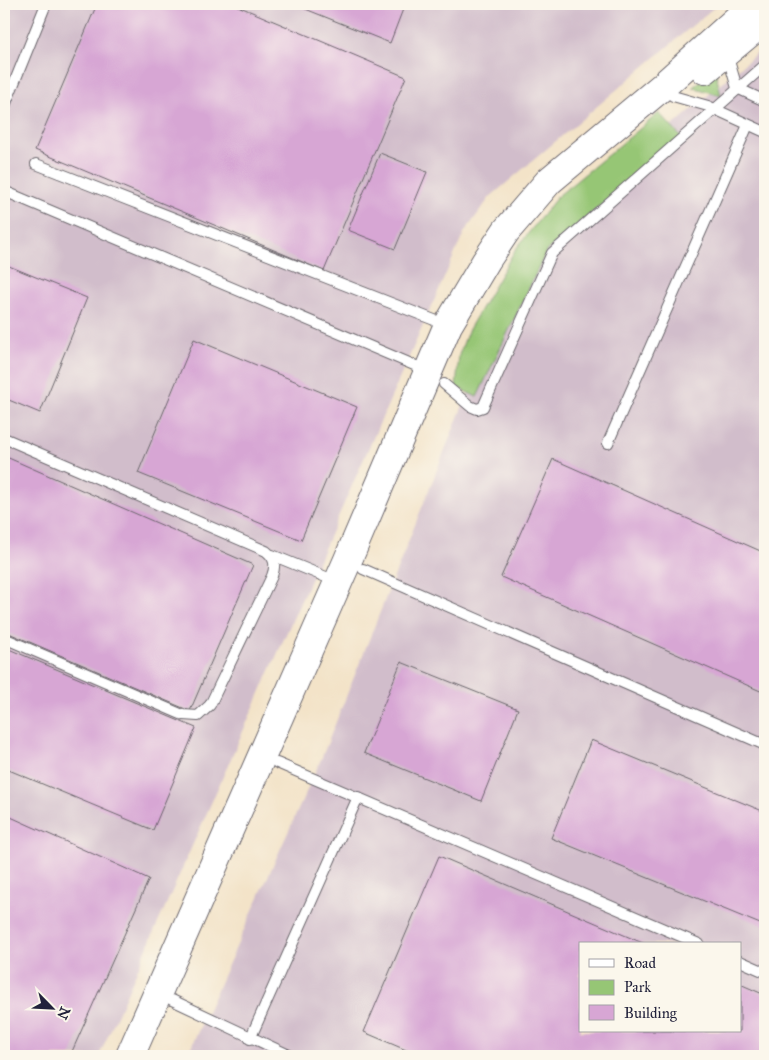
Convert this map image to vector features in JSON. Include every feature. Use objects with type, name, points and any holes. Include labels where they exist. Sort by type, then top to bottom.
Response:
[{"type":"main road","points":[[130,1056],[338,582],[436,377],[465,332],[517,242],[558,196],[668,91],[724,42],[754,4]]},
{"type":"main road","points":[[724,42],[765,20]]},
{"type":"main road","points":[[147,1056],[363,569],[436,377],[448,325],[506,231],[549,181],[668,91]]},
{"type":"lane","points":[[4,108],[46,4]]},
{"type":"lane","points":[[724,42],[738,88],[765,101]]},
{"type":"lane","points":[[4,191],[436,377],[470,406],[478,409],[482,407],[552,253],[685,138],[714,109],[765,65]]},
{"type":"lane","points":[[668,91],[765,132]]},
{"type":"lane","points":[[608,443],[748,125]]},
{"type":"lane","points":[[36,164],[448,325]]},
{"type":"lane","points":[[4,438],[338,582]]},
{"type":"lane","points":[[4,638],[183,715],[198,716],[210,705],[272,576],[275,564],[272,555]]},
{"type":"lane","points":[[363,569],[765,746]]},
{"type":"lane","points":[[277,763],[694,942]]},
{"type":"lane","points":[[250,1039],[358,797]]},
{"type":"lane","points":[[742,962],[765,972]]},
{"type":"lane","points":[[172,1000],[250,1039],[291,1056]]},
{"type":"shaded area","points":[[4,4],[718,4],[490,197],[464,233],[99,1056],[4,1056]]},
{"type":"shaded area","points":[[765,46],[765,1056],[187,1056],[322,757],[465,400],[528,262],[572,213]]},
{"type":"green space","points":[[715,69],[721,96],[693,87]]},
{"type":"green space","points":[[659,113],[682,138],[547,250],[477,397],[456,387],[459,355],[468,331],[515,250],[558,196]]},
{"type":"building","points":[[97,4],[233,4],[406,77],[324,271],[35,150]]},
{"type":"building","points":[[293,4],[405,4],[390,43]]},
{"type":"building","points":[[380,153],[427,172],[395,249],[348,230]]},
{"type":"building","points":[[4,264],[87,298],[40,413],[4,398]]},
{"type":"building","points":[[194,339],[357,407],[301,540],[138,473]]},
{"type":"building","points":[[4,456],[253,565],[190,711],[4,631]]},
{"type":"building","points":[[553,459],[765,553],[765,693],[501,577]]},
{"type":"building","points":[[4,647],[196,728],[153,830],[4,768]]},
{"type":"building","points":[[401,662],[518,709],[481,801],[364,753]]},
{"type":"building","points":[[591,740],[765,812],[765,926],[551,838]]},
{"type":"building","points":[[4,814],[149,879],[70,1056],[4,1056]]},
{"type":"building","points":[[439,856],[640,942],[579,942],[579,1032],[742,1032],[742,985],[765,995],[765,1056],[420,1056],[364,1032]]}]
